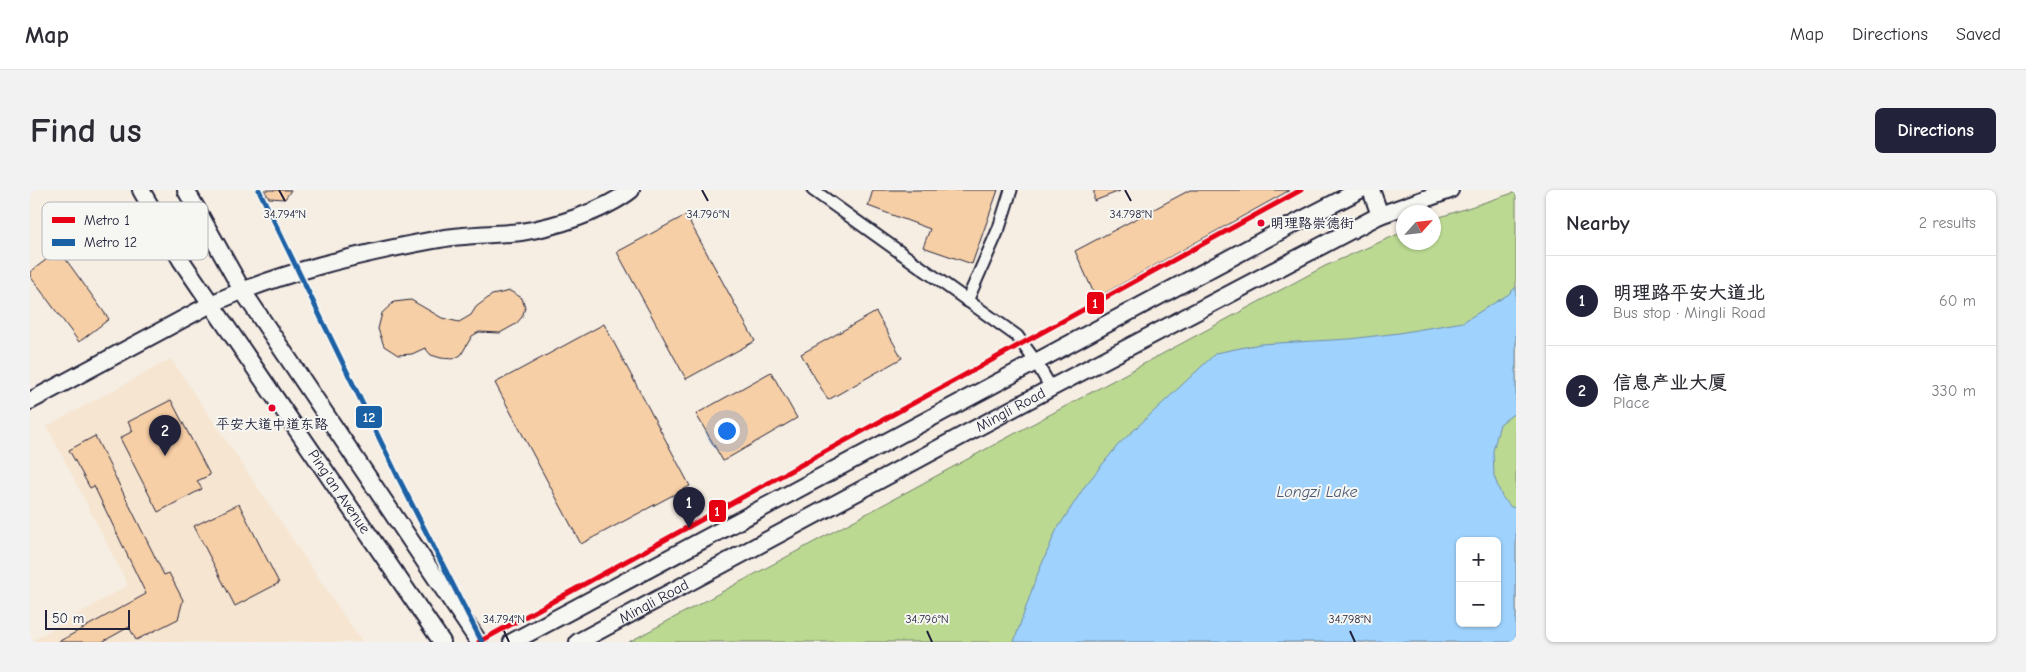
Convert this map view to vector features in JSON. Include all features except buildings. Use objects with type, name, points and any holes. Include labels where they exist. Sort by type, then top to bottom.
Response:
[{"type":"main road","name":"Ping'an Avenue","points":[[141,190],[148,202]]},
{"type":"main road","points":[[186,190],[193,202]]},
{"type":"main road","points":[[30,401],[211,304],[242,290],[339,261],[436,239],[523,231],[574,219],[621,198],[630,190]]},
{"type":"main road","name":"Mingli Road","points":[[512,642],[1360,190]]},
{"type":"main road","points":[[1371,190],[1380,215]]},
{"type":"main road","name":"Mingli Road","points":[[578,642],[1051,388],[1380,215],[1450,190]]},
{"type":"main road","points":[[208,229],[242,290],[479,642]]},
{"type":"main road","name":"Ping'an Avenue","points":[[181,260],[442,642]]},
{"type":"street","points":[[813,190],[1017,336],[1036,362],[1051,388]]},
{"type":"street","points":[[967,300],[999,228],[1010,190]]},
{"type":"shaded area","points":[[171,359],[362,642],[30,642],[128,585],[47,426]]},
{"type":"green space","name":"Longzi Lake","points":[[1516,192],[1516,642],[629,642],[1325,266],[1396,235],[1396,250],[1441,250],[1441,217]]},
{"type":"water","name":"Longzi Lake","points":[[1516,287],[1516,412],[1500,424],[1493,451],[1494,476],[1502,497],[1511,507],[1516,508],[1516,642],[1014,642],[1036,578],[1056,531],[1085,486],[1118,445],[1216,353],[1260,344],[1350,339],[1463,322],[1509,294]]},
{"type":"metro line","name":"12","points":[[259,190],[398,477],[482,642]]},
{"type":"metro line","name":"1","points":[[479,642],[1301,190]]},
{"type":"place","name":"明理路崇德街","points":[[1261,223]]},
{"type":"place","name":"平安大道中道东路","points":[[272,408]]},
{"type":"place","name":"信息产业大厦","points":[[165,456]]},
{"type":"place","name":"明理路平安大道北","points":[[689,528]]}]
